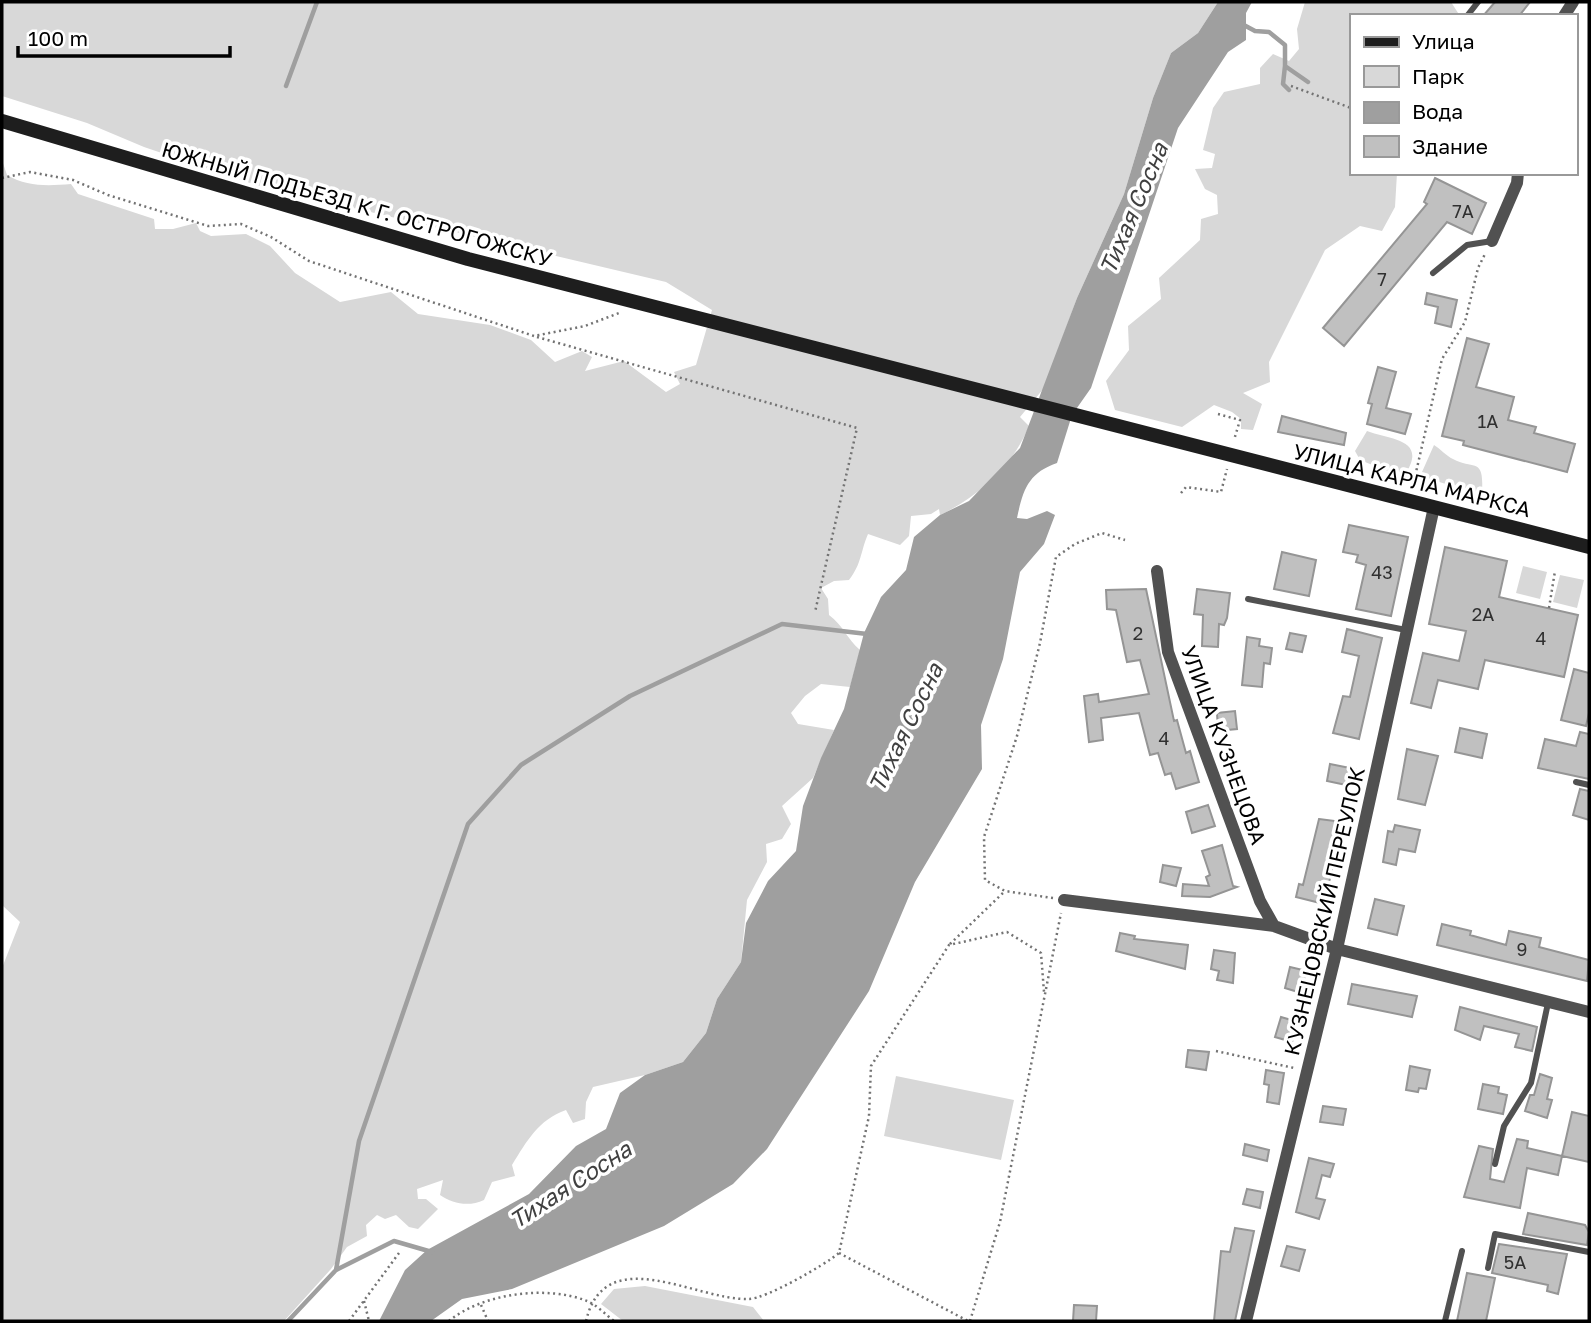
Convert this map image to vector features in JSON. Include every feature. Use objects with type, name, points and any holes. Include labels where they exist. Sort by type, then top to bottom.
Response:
[{"type":"main road","name":"ЮЖНЫЙ ПОДЪЕЗД К Г. ОСТРОГОЖСКУ","points":[[2,121],[454,255],[703,321]]},
{"type":"main road","name":"УЛИЦА КАРЛА МАРКСА","points":[[703,321],[1589,547]]},
{"type":"street","points":[[1492,241],[1517,183],[1518,175]]},
{"type":"street","name":"КУЗНЕЦОВСКИЙ ПЕРЕУЛОК","points":[[1246,1321],[1337,949],[1434,507]]},
{"type":"street","name":"УЛИЦА КУЗНЕЦОВА","points":[[1157,570],[1168,652],[1260,901],[1274,926]]},
{"type":"street","points":[[1063,900],[1274,926],[1337,949],[1589,1012]]},
{"type":"lane","points":[[1433,273],[1467,246],[1492,241]]},
{"type":"lane","points":[[1248,599],[1406,630]]},
{"type":"lane","points":[[1576,782],[1589,785]]},
{"type":"lane","points":[[1496,1164],[1504,1126],[1531,1083],[1549,1003]]},
{"type":"lane","points":[[1488,1268],[1495,1234],[1589,1252]]},
{"type":"lane","points":[[1445,1321],[1462,1251]]},
{"type":"path","points":[[1291,86],[1350,108]]},
{"type":"path","points":[[2,178],[30,172],[73,180],[108,195],[208,226],[241,224],[271,237],[309,261],[534,336],[857,428],[815,612]]},
{"type":"path","points":[[1414,481],[1442,359],[1465,322],[1478,268],[1492,241]]},
{"type":"path","points":[[534,336],[584,326],[642,304]]},
{"type":"path","points":[[1181,493],[1186,487],[1221,492],[1228,456],[1240,420],[1218,414]]},
{"type":"path","points":[[839,1254],[969,1321],[1000,1222],[1063,900],[1005,891],[985,880],[984,837],[1017,736],[1040,643],[1056,557],[1074,544],[1102,533],[1125,540]]},
{"type":"path","points":[[1549,608],[1555,571]]},
{"type":"path","points":[[586,1321],[590,1302],[599,1290],[620,1282],[654,1279],[750,1300],[823,1266],[839,1254],[869,1116],[872,1066],[949,945],[1005,891]]},
{"type":"path","points":[[949,945],[1007,932],[1041,953],[1044,997]]},
{"type":"path","points":[[1216,1051],[1308,1070]]},
{"type":"path","points":[[350,1321],[399,1253]]},
{"type":"path","points":[[449,1321],[481,1305],[524,1293],[573,1297],[590,1302],[614,1321]]},
{"type":"path","points":[[364,1301],[369,1321]]},
{"type":"path","points":[[481,1305],[488,1321]]},
{"type":"green space","points":[[2,2],[1218,2],[1198,33],[1171,53],[1153,98],[1124,194],[1077,298],[1044,388],[1020,417],[1029,426],[1014,454],[993,479],[954,508],[940,515],[939,509],[931,514],[911,516],[909,536],[900,545],[868,534],[859,563],[849,580],[834,581],[821,588],[828,599],[829,615],[860,650],[850,687],[821,684],[805,696],[791,713],[798,724],[834,730],[813,778],[782,806],[791,824],[782,839],[766,844],[767,862],[747,900],[741,962],[717,999],[706,1033],[683,1062],[645,1075],[593,1087],[586,1102],[585,1119],[573,1123],[566,1110],[548,1119],[534,1132],[512,1165],[515,1176],[492,1182],[484,1200],[467,1204],[445,1198],[440,1195],[443,1180],[417,1189],[418,1199],[426,1199],[438,1209],[418,1229],[409,1227],[396,1215],[385,1219],[377,1215],[366,1225],[367,1236],[347,1247],[284,1321],[2,1321],[2,968],[20,922],[2,905],[2,160],[7,175],[15,179],[38,185],[71,184],[78,194],[154,219],[155,229],[173,229],[196,223],[200,231],[211,236],[246,234],[270,246],[295,273],[340,302],[391,292],[418,314],[490,325],[531,340],[555,362],[582,351],[592,357],[585,371],[624,361],[666,392],[680,384],[674,372],[696,365],[712,310],[666,282],[256,185],[144,147],[87,123],[2,96]]},
{"type":"green space","points":[[1305,2],[1451,2],[1459,14],[1350,14],[1350,175],[1397,175],[1395,207],[1382,231],[1360,226],[1325,250],[1269,362],[1270,382],[1243,393],[1262,404],[1253,430],[1241,429],[1241,419],[1214,405],[1182,427],[1115,410],[1106,381],[1129,350],[1128,326],[1161,299],[1159,278],[1200,240],[1201,219],[1218,214],[1217,195],[1205,189],[1195,169],[1212,168],[1215,154],[1203,150],[1213,108],[1224,92],[1260,84],[1260,68],[1273,54],[1289,61],[1299,49],[1297,29]]},
{"type":"green space","points":[[1367,431],[1395,439],[1409,447],[1412,453],[1411,462],[1406,473],[1390,472],[1360,460],[1355,451]]},
{"type":"green space","points":[[1434,445],[1450,458],[1476,466],[1481,473],[1482,491],[1472,492],[1423,477],[1422,472]]},
{"type":"green space","points":[[1523,566],[1547,572],[1540,599],[1516,593]]},
{"type":"green space","points":[[1560,575],[1584,580],[1577,608],[1553,602]]},
{"type":"green space","points":[[896,1076],[1014,1100],[1001,1160],[884,1136]]},
{"type":"green space","points":[[645,1286],[753,1307],[764,1321],[623,1321],[601,1304],[614,1289]]},
{"type":"water","name":"Тихая Сосна","points":[[1218,2],[1252,2],[1246,13],[1246,40],[1228,52],[1178,128],[1091,388],[1072,415],[1057,463],[1033,477],[1025,491],[1017,518],[1027,519],[1047,511],[1055,515],[1044,544],[1020,572],[1003,659],[981,725],[982,769],[915,882],[869,991],[767,1149],[733,1184],[664,1226],[512,1289],[462,1299],[431,1321],[379,1321],[405,1270],[427,1250],[529,1194],[576,1146],[606,1129],[620,1093],[645,1075],[683,1062],[706,1033],[717,999],[741,962],[746,923],[768,881],[796,851],[803,806],[821,758],[844,709],[864,633],[881,597],[906,570],[914,537],[940,515],[969,501],[1020,448],[1077,298],[1124,194],[1153,98],[1171,53],[1198,33]]},
{"type":"building","points":[[1495,2],[1530,2],[1521,14],[1485,14]]},
{"type":"building","points":[[1435,178],[1486,203],[1472,234],[1447,222],[1344,346],[1323,328],[1427,204],[1424,202]]},
{"type":"building","points":[[1427,293],[1457,300],[1451,327],[1435,323],[1438,307],[1425,304]]},
{"type":"building","points":[[1467,338],[1489,344],[1476,387],[1514,397],[1508,420],[1536,427],[1534,433],[1575,444],[1567,472],[1463,445],[1464,441],[1442,436]]},
{"type":"building","points":[[1378,367],[1396,372],[1386,408],[1411,414],[1405,434],[1367,424],[1372,404],[1368,403]]},
{"type":"building","points":[[1282,416],[1346,433],[1344,445],[1278,432]]},
{"type":"building","points":[[1349,525],[1408,537],[1391,616],[1356,609],[1366,565],[1356,562],[1358,555],[1343,552]]},
{"type":"building","points":[[1445,547],[1507,561],[1499,597],[1578,615],[1564,677],[1485,660],[1478,689],[1438,680],[1431,708],[1411,703],[1423,653],[1459,661],[1466,631],[1429,624]]},
{"type":"building","points":[[1282,552],[1316,560],[1309,596],[1274,589]]},
{"type":"building","points":[[1146,589],[1174,721],[1177,720],[1186,753],[1190,751],[1199,782],[1176,789],[1171,773],[1165,775],[1158,753],[1150,755],[1139,713],[1101,718],[1103,740],[1089,742],[1084,696],[1098,694],[1099,702],[1149,694],[1140,660],[1127,662],[1116,610],[1107,609],[1106,590]]},
{"type":"building","points":[[1197,589],[1230,593],[1227,618],[1224,625],[1219,624],[1218,647],[1202,646],[1203,615],[1194,614]]},
{"type":"building","points":[[1347,629],[1382,638],[1359,739],[1333,733],[1343,696],[1350,697],[1359,656],[1342,652]]},
{"type":"building","points":[[1290,633],[1306,636],[1302,652],[1286,649]]},
{"type":"building","points":[[1247,637],[1260,639],[1259,646],[1272,648],[1270,664],[1264,663],[1262,687],[1242,685]]},
{"type":"building","points":[[1574,669],[1589,673],[1589,713],[1586,726],[1561,720]]},
{"type":"building","points":[[1235,711],[1237,729],[1218,731],[1217,713]]},
{"type":"building","points":[[1460,728],[1487,734],[1482,758],[1455,752]]},
{"type":"building","points":[[1580,732],[1589,734],[1589,779],[1538,768],[1545,739],[1576,746]]},
{"type":"building","points":[[1407,749],[1438,756],[1425,805],[1398,799]]},
{"type":"building","points":[[1330,764],[1355,769],[1351,786],[1327,781]]},
{"type":"building","points":[[1580,789],[1589,791],[1589,820],[1573,815]]},
{"type":"building","points":[[1208,805],[1215,826],[1192,833],[1186,812]]},
{"type":"building","points":[[1319,819],[1343,822],[1324,904],[1296,897],[1299,884],[1303,885]]},
{"type":"building","points":[[1395,825],[1420,830],[1415,852],[1399,849],[1396,865],[1383,862],[1388,831],[1393,832]]},
{"type":"building","points":[[1222,845],[1233,886],[1237,887],[1210,897],[1182,896],[1183,884],[1209,886],[1206,877],[1210,875],[1202,851]]},
{"type":"building","points":[[1163,865],[1181,868],[1176,886],[1160,882]]},
{"type":"building","points":[[1375,899],[1404,906],[1397,935],[1368,928]]},
{"type":"building","points":[[1442,924],[1471,931],[1470,935],[1506,945],[1509,931],[1541,938],[1539,947],[1589,960],[1587,981],[1437,945]]},
{"type":"building","points":[[1120,933],[1135,936],[1134,939],[1188,945],[1185,969],[1116,951]]},
{"type":"building","points":[[1214,950],[1235,953],[1233,983],[1217,980],[1219,971],[1211,969]]},
{"type":"building","points":[[1290,967],[1307,971],[1301,993],[1285,988]]},
{"type":"building","points":[[1352,984],[1417,996],[1412,1017],[1348,1004]]},
{"type":"building","points":[[1460,1007],[1537,1027],[1532,1051],[1515,1047],[1519,1034],[1484,1026],[1480,1040],[1455,1030]]},
{"type":"building","points":[[1281,1017],[1298,1022],[1292,1042],[1275,1037]]},
{"type":"building","points":[[1188,1050],[1209,1052],[1206,1070],[1186,1067]]},
{"type":"building","points":[[1410,1066],[1430,1070],[1426,1089],[1419,1088],[1418,1092],[1406,1090]]},
{"type":"building","points":[[1266,1070],[1284,1073],[1279,1104],[1267,1102],[1269,1085],[1264,1084]]},
{"type":"building","points":[[1540,1074],[1552,1078],[1547,1099],[1552,1100],[1547,1118],[1525,1111],[1530,1095],[1534,1095]]},
{"type":"building","points":[[1483,1084],[1499,1087],[1498,1093],[1507,1095],[1503,1114],[1478,1109]]},
{"type":"building","points":[[1323,1106],[1346,1109],[1343,1125],[1320,1122]]},
{"type":"building","points":[[1572,1112],[1589,1116],[1589,1162],[1562,1156]]},
{"type":"building","points":[[1517,1139],[1528,1141],[1527,1148],[1562,1156],[1558,1175],[1527,1168],[1520,1208],[1464,1197],[1479,1146],[1493,1149],[1490,1179],[1504,1182]]},
{"type":"building","points":[[1245,1144],[1269,1150],[1267,1161],[1243,1155]]},
{"type":"building","points":[[1309,1158],[1334,1164],[1330,1177],[1322,1175],[1316,1198],[1325,1200],[1319,1219],[1296,1212]]},
{"type":"building","points":[[1247,1189],[1263,1192],[1260,1208],[1243,1204]]},
{"type":"building","points":[[1528,1213],[1585,1225],[1589,1232],[1587,1245],[1523,1234]]},
{"type":"building","points":[[1235,1228],[1254,1231],[1235,1321],[1214,1321],[1221,1251],[1230,1252]]},
{"type":"building","points":[[1499,1244],[1567,1254],[1558,1294],[1547,1291],[1548,1285],[1492,1273]]},
{"type":"building","points":[[1287,1246],[1305,1250],[1299,1271],[1281,1266]]},
{"type":"building","points":[[1467,1273],[1495,1278],[1486,1321],[1457,1321]]},
{"type":"building","points":[[1074,1305],[1097,1306],[1096,1321],[1073,1321]]},
{"type":"waterway","points":[[286,86],[317,2]]},
{"type":"waterway","points":[[1242,24],[1255,31],[1269,32],[1285,45],[1285,66],[1308,82]]},
{"type":"waterway","points":[[1285,66],[1283,84],[1289,90]]},
{"type":"waterway","points":[[336,1270],[359,1141],[468,824],[521,765],[630,696],[782,624],[867,634]]},
{"type":"waterway","points":[[288,1321],[336,1270],[394,1241],[432,1252]]}]
